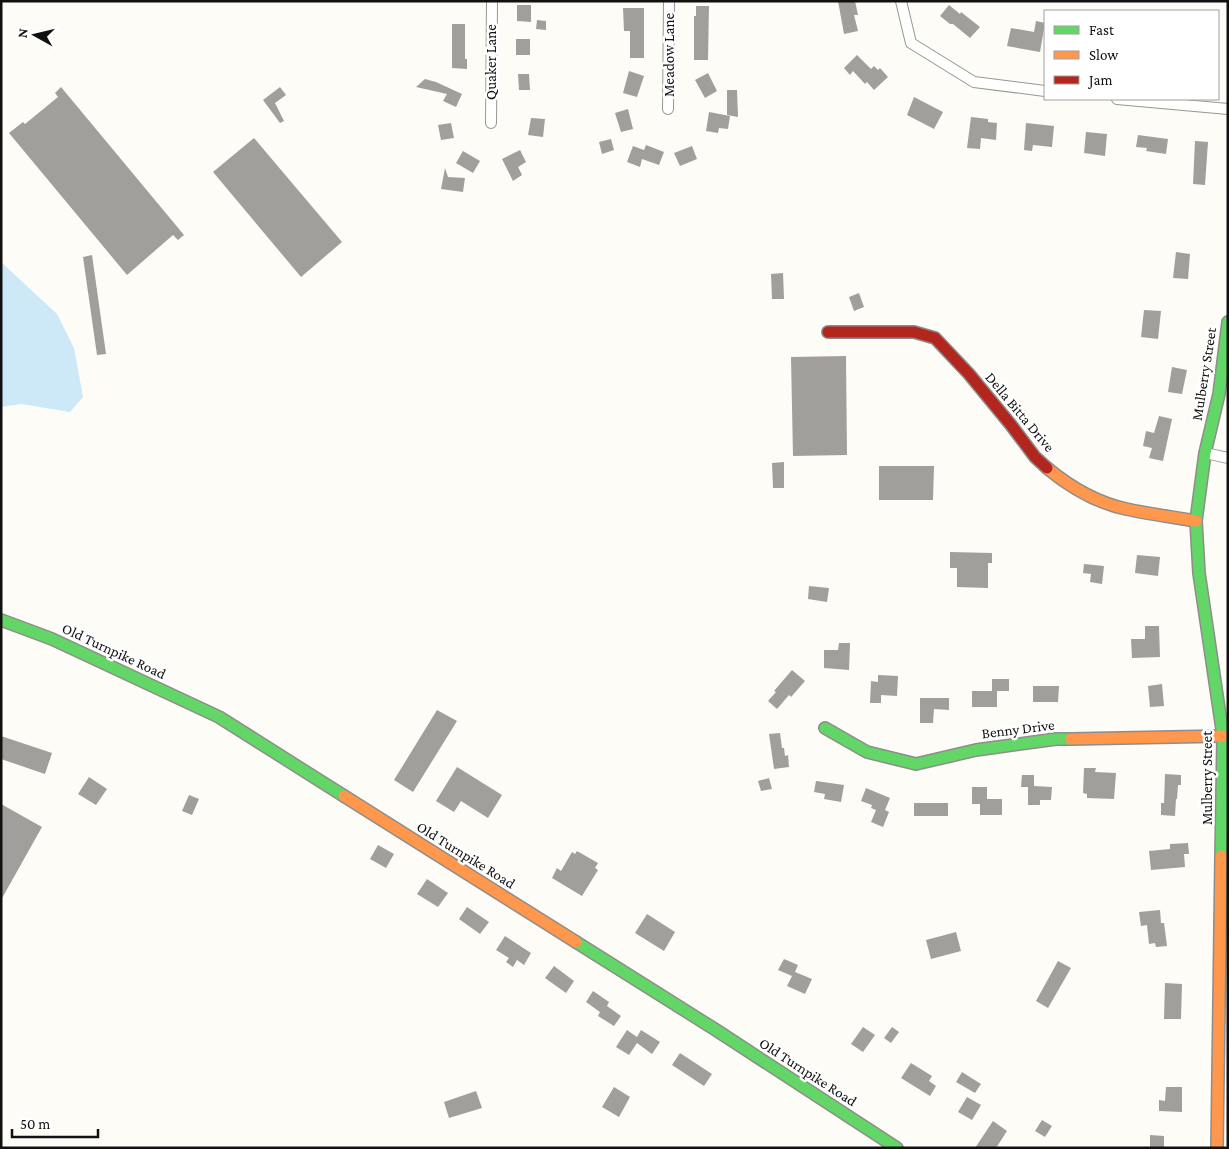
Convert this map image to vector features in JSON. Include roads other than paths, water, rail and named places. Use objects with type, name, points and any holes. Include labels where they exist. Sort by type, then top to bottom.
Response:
[{"type":"street","name":"Quaker Lane","points":[[491,123],[492,1]]},
{"type":"street","name":"Meadow Lane","points":[[668,109],[669,1]]},
{"type":"street","points":[[901,1],[911,43],[974,82],[1044,91]]},
{"type":"street","points":[[1128,100],[1228,109]]},
{"type":"street","name":"Mulberry Street","points":[[1217,1148],[1223,736],[1199,574],[1196,521],[1205,454],[1219,394],[1228,322]]},
{"type":"street","name":"Della Bitta Drive","points":[[828,332],[914,332],[935,338],[969,374],[1036,457],[1056,475],[1089,496],[1125,509],[1196,521]]},
{"type":"street","points":[[1205,454],[1228,458]]},
{"type":"street","name":"Old Turnpike Road","points":[[1,620],[52,639],[219,717],[716,1030],[897,1148]]},
{"type":"street","name":"Benny Drive","points":[[825,728],[867,752],[916,764],[976,750],[1056,739],[1223,736]]},
{"type":"water","points":[[1,262],[57,314],[74,348],[83,397],[70,412],[21,404],[1,407]]}]
